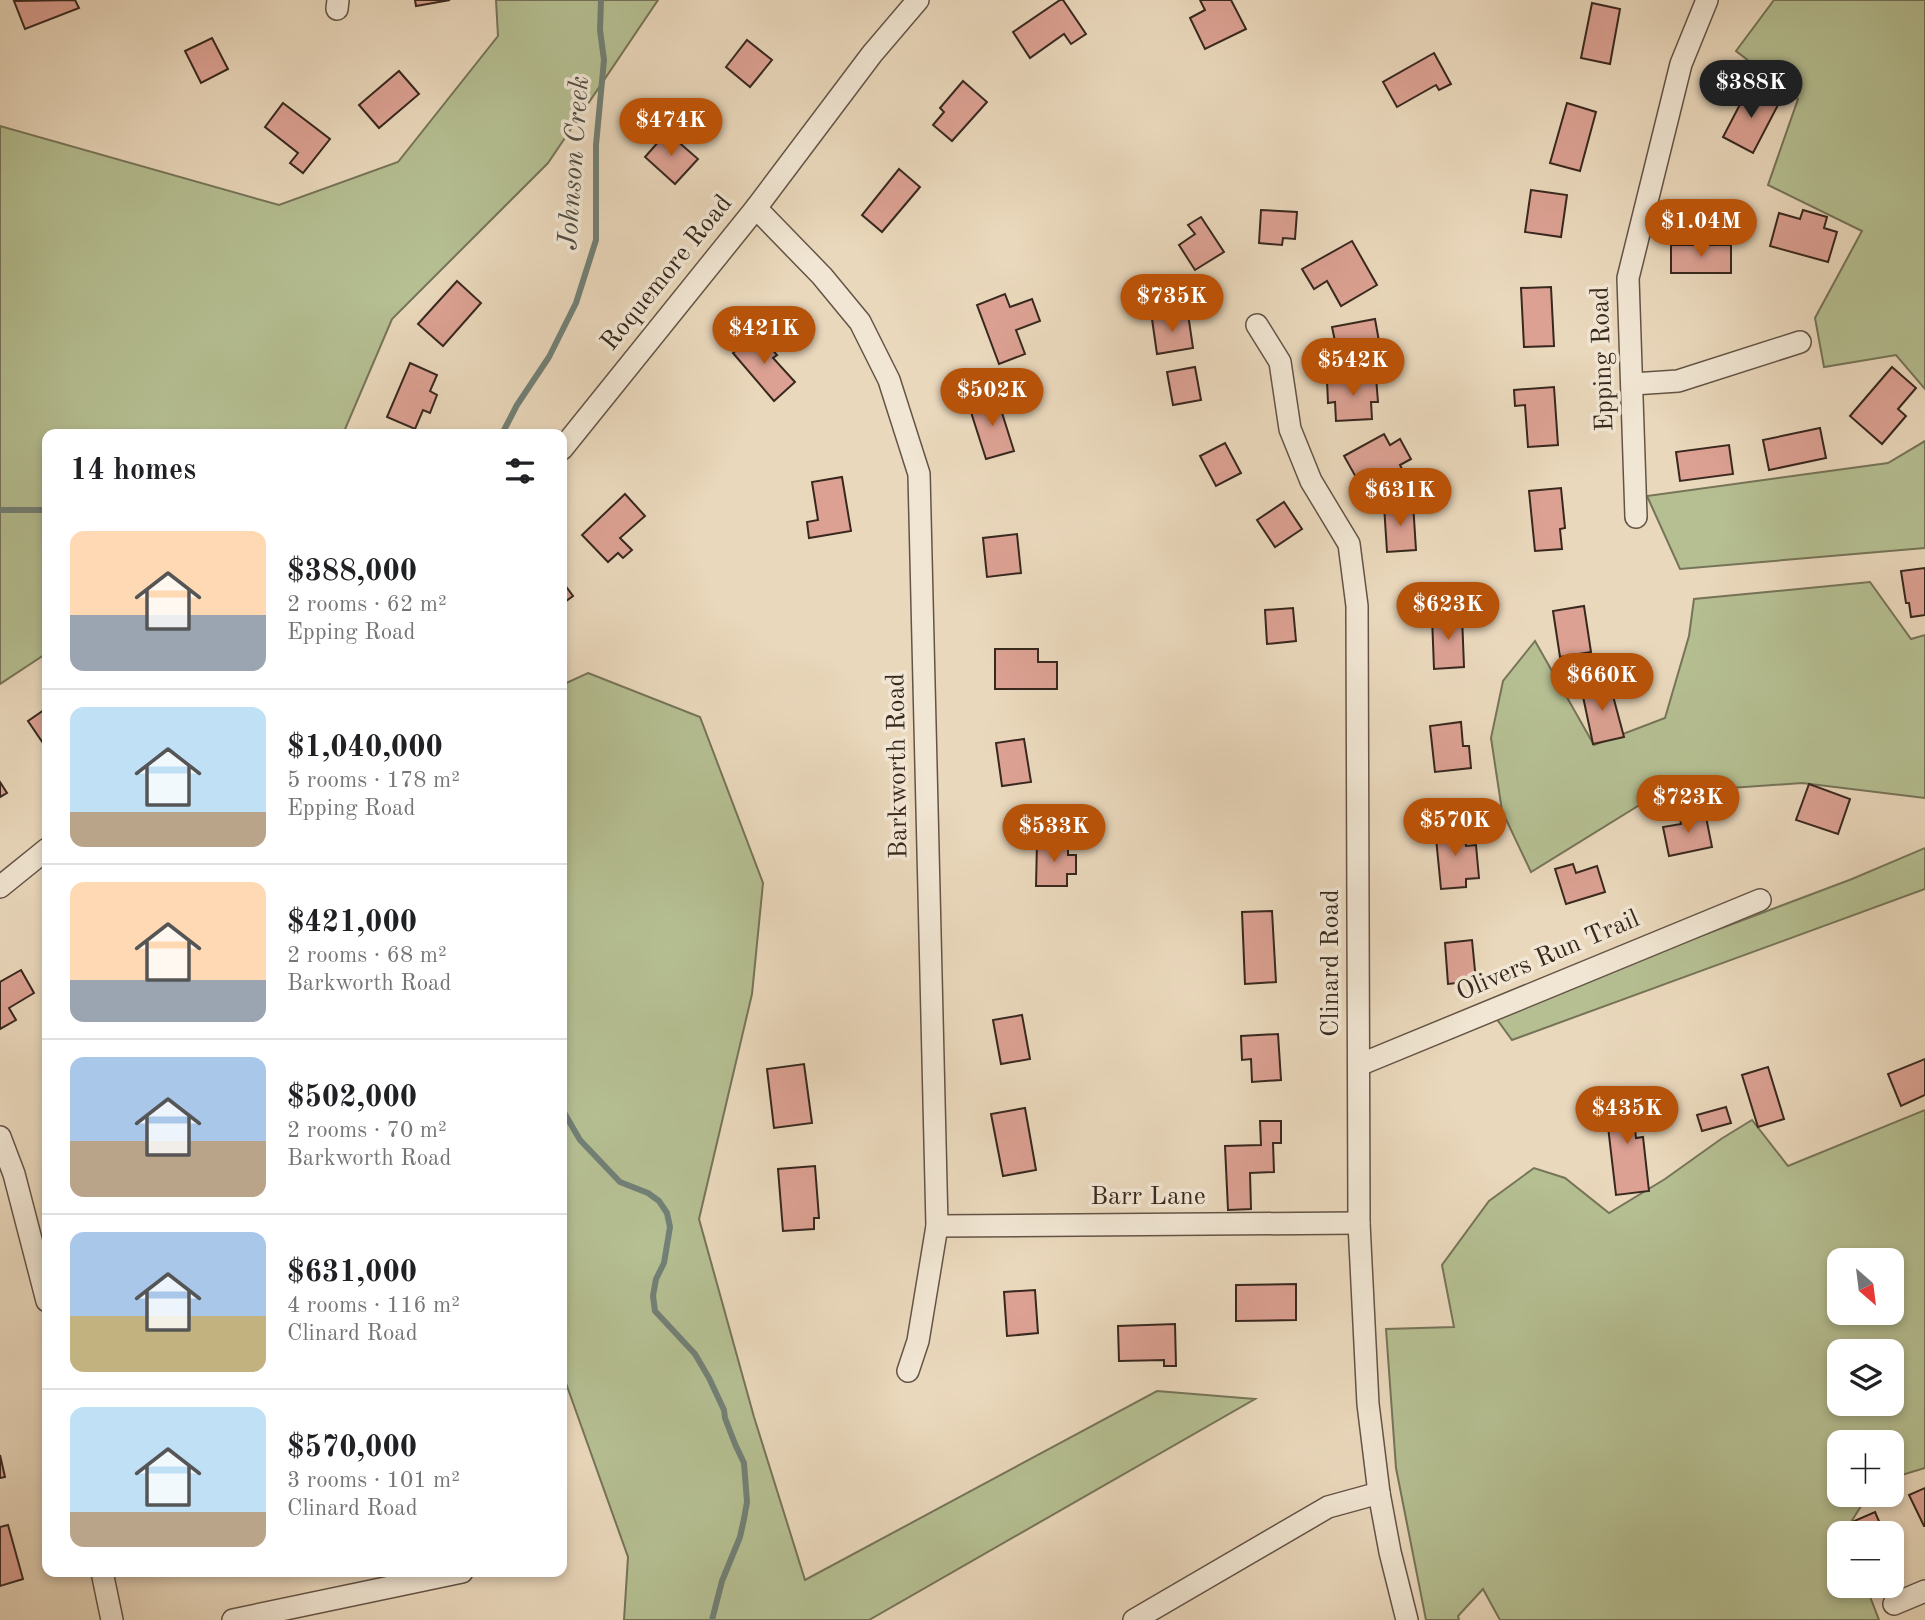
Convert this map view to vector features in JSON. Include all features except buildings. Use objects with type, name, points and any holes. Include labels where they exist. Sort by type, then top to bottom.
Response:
[{"type":"street","name":"Roquemore Road","points":[[567,443],[756,208],[872,54],[918,0]]},
{"type":"street","name":"Epping Road","points":[[1636,517],[1628,278],[1681,64],[1707,0]]},
{"type":"street","name":"Barkworth Road","points":[[756,208],[822,276],[860,322],[889,380],[919,474],[937,1226],[918,1341],[908,1371]]},
{"type":"street","name":"Clinard Road","points":[[1257,324],[1280,362],[1290,429],[1311,481],[1349,544],[1357,606],[1359,1223],[1368,1404],[1379,1493],[1407,1620]]},
{"type":"street","points":[[1633,384],[1678,381],[1800,342]]},
{"type":"street","points":[[0,887],[42,853]]},
{"type":"street","name":"Olivers Run Trail","points":[[1359,1065],[1759,900]]},
{"type":"street","points":[[0,1138],[14,1174],[42,1282]]},
{"type":"street","name":"Barr Lane","points":[[937,1226],[1359,1223]]},
{"type":"street","points":[[1133,1620],[1328,1507],[1379,1493]]},
{"type":"street","points":[[103,1577],[112,1620]]},
{"type":"street","points":[[233,1620],[438,1577]]},
{"type":"street","points":[[1894,1604],[1925,1591]]},
{"type":"green space","points":[[496,0],[658,0],[548,163],[392,319],[345,429],[42,429],[42,656],[0,684],[0,126],[279,205],[398,162],[498,36]]},
{"type":"green space","points":[[1774,0],[1925,0],[1925,389],[1896,355],[1824,367],[1815,318],[1862,231],[1768,185],[1798,99],[1736,51]]},
{"type":"green space","points":[[1925,441],[1925,548],[1680,569],[1647,496],[1888,463]]},
{"type":"green space","points":[[1870,582],[1911,639],[1925,635],[1925,798],[1802,783],[1659,793],[1531,872],[1502,811],[1491,738],[1503,681],[1535,641],[1594,745],[1665,718],[1689,636],[1694,599]]},
{"type":"green space","points":[[588,673],[700,717],[763,883],[752,994],[699,1219],[754,1417],[805,1580],[1157,1391],[1255,1399],[869,1620],[624,1620],[628,1557],[567,1386],[567,683]]},
{"type":"green space","points":[[1925,848],[1925,889],[1512,1040],[1493,1014],[1852,879]]},
{"type":"green space","points":[[1925,1110],[1925,1468],[1904,1474],[1904,1430],[1827,1430],[1827,1507],[1860,1507],[1852,1521],[1827,1521],[1827,1598],[1871,1598],[1879,1620],[1500,1620],[1483,1589],[1458,1616],[1459,1620],[1426,1620],[1396,1468],[1386,1329],[1454,1327],[1442,1265],[1489,1201],[1534,1168],[1565,1178],[1609,1213],[1752,1120],[1788,1166]]},
{"type":"waterway","name":"Johnson Creek","points":[[505,429],[549,357],[576,303],[596,240],[596,145],[604,60],[600,30],[601,0]]},
{"type":"waterway","name":"Johnson Creek","points":[[0,510],[42,510]]},
{"type":"waterway","points":[[567,1118],[580,1140],[620,1182],[648,1193],[659,1201],[667,1213],[670,1227],[664,1263],[656,1279],[653,1296],[655,1311],[695,1354],[724,1410],[744,1463],[747,1502],[744,1519],[740,1537],[722,1581],[712,1620]]}]
